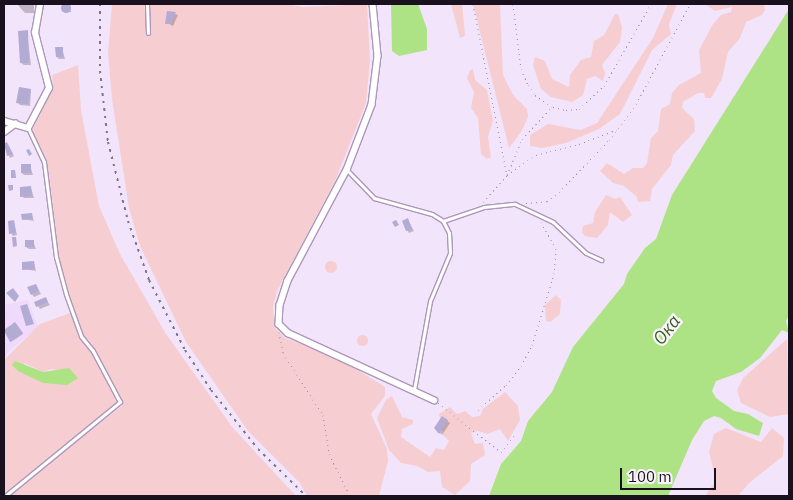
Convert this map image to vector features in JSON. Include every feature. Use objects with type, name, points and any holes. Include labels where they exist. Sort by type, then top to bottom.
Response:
[{"type":"street","points":[[4,121],[28,128],[49,88],[35,33],[40,4]]},
{"type":"street","points":[[374,4],[378,56],[372,105],[347,170],[288,281],[280,305],[279,324],[288,333],[434,400]]},
{"type":"street","points":[[4,132],[15,124]]},
{"type":"lane","points":[[147,4],[148,33]]},
{"type":"lane","points":[[5,496],[120,402],[93,351],[81,336],[66,294],[56,257],[44,162],[28,128]]},
{"type":"lane","points":[[347,170],[374,198],[413,208],[443,221],[449,234],[450,253],[430,301],[414,390]]},
{"type":"lane","points":[[443,221],[484,207],[515,204],[553,222],[586,253],[601,260]]},
{"type":"path","points":[[473,4],[507,175]]},
{"type":"path","points":[[513,4],[521,69],[536,95],[553,107],[579,109],[604,86],[651,4]]},
{"type":"path","points":[[515,204],[547,201],[558,192],[616,130],[636,104],[690,4]]},
{"type":"path","points":[[507,175],[522,139],[553,107]]},
{"type":"path","points":[[481,204],[507,175],[536,155],[579,144],[616,130]]},
{"type":"path","points":[[478,410],[521,366],[532,344],[554,274],[556,249],[549,232],[533,212]]},
{"type":"path","points":[[279,324],[283,352],[323,415],[329,454],[350,496]]},
{"type":"path","points":[[434,400],[502,452],[514,435]]},
{"type":"shaded area","points":[[112,4],[286,4],[304,7],[367,4],[370,60],[366,103],[335,181],[277,291],[273,307],[275,328],[285,338],[340,359],[385,387],[385,396],[371,414],[387,449],[388,461],[379,496],[307,496],[300,483],[248,431],[186,342],[140,246],[129,208],[112,99],[108,53]]},
{"type":"shaded area","points":[[451,4],[462,4],[465,36],[460,38]]},
{"type":"shaded area","points":[[473,4],[500,4],[503,75],[513,95],[527,109],[528,117],[521,132],[509,148]]},
{"type":"shaded area","points":[[668,4],[677,4],[669,24],[671,34],[652,50],[620,114],[599,129],[566,143],[542,148],[530,146],[530,135],[548,124],[581,130],[597,123],[653,38]]},
{"type":"shaded area","points":[[705,4],[764,4],[765,10],[762,15],[746,22],[740,38],[728,52],[722,79],[711,98],[705,98],[704,93],[698,93],[683,102],[682,108],[694,119],[695,131],[673,155],[671,165],[652,189],[650,201],[638,202],[637,197],[624,186],[613,183],[600,171],[607,163],[624,174],[633,168],[643,168],[647,163],[651,138],[658,131],[661,109],[670,104],[672,93],[679,85],[701,73],[699,50],[713,24],[721,15],[731,12],[732,7],[715,11]]},
{"type":"shaded area","points":[[615,14],[618,14],[622,27],[620,42],[602,65],[605,73],[603,81],[595,76],[587,79],[583,95],[572,102],[551,97],[541,89],[533,65],[535,57],[545,61],[552,79],[569,87],[570,75],[581,60],[591,57],[594,41],[604,35]]},
{"type":"shaded area","points":[[78,65],[81,110],[99,206],[120,254],[166,334],[233,428],[296,496],[7,496],[123,405],[97,353],[82,335],[68,296],[59,256],[49,174],[45,156],[32,131],[53,87],[52,75]]},
{"type":"shaded area","points":[[473,69],[475,80],[487,90],[493,121],[488,137],[491,157],[487,159],[481,154],[478,118],[471,108],[474,92],[467,78],[470,70]]},
{"type":"shaded area","points":[[606,195],[615,199],[620,197],[632,215],[623,222],[610,212],[608,225],[597,238],[585,236],[582,232],[583,226],[593,223],[595,212]]},
{"type":"shaded area","points":[[329,261],[333,261],[337,267],[333,273],[329,273],[325,269],[325,265]]},
{"type":"shaded area","points":[[556,295],[561,300],[560,314],[550,322],[546,321],[545,305]]},
{"type":"shaded area","points":[[28,300],[38,327],[8,352],[4,360],[4,305]]},
{"type":"shaded area","points":[[70,313],[80,337],[92,352],[117,402],[4,494],[4,360],[40,324]],"holes":[[[24,363],[43,372],[51,369],[63,371],[58,382],[43,383],[28,374]]]},
{"type":"shaded area","points":[[362,334],[368,340],[362,346],[356,340]]},
{"type":"shaded area","points":[[787,339],[789,414],[770,417],[741,403],[737,390],[743,378]]},
{"type":"shaded area","points":[[505,392],[518,406],[520,420],[508,441],[500,429],[488,434],[478,431],[471,433],[475,444],[483,443],[485,455],[471,464],[470,481],[455,495],[442,487],[440,471],[428,472],[417,466],[401,463],[389,450],[377,418],[386,400],[392,396],[402,417],[413,420],[413,424],[402,429],[401,437],[430,457],[436,448],[444,450],[449,441],[443,435],[439,414],[450,407],[457,414],[465,411],[472,417],[480,416],[483,409]]},
{"type":"shaded area","points":[[726,428],[761,442],[772,428],[784,438],[783,456],[749,483],[738,496],[705,496],[716,481],[709,452],[714,434]]},
{"type":"water","points":[[391,4],[418,4],[427,29],[427,50],[399,56],[392,51]]},
{"type":"water","name":"Ока","points":[[789,9],[789,315],[786,321],[789,333],[782,330],[760,358],[741,372],[716,381],[712,391],[716,398],[734,411],[748,414],[763,423],[759,436],[736,429],[721,418],[714,416],[704,421],[692,440],[668,496],[489,496],[501,464],[521,441],[528,421],[552,392],[573,347],[624,284],[627,274],[645,248],[656,239],[672,195]]},
{"type":"water","points":[[15,361],[43,372],[69,368],[78,378],[67,385],[43,383],[18,371],[12,365]]},
{"type":"building","points":[[64,3],[68,3],[71,8],[70,12],[64,13],[61,10],[61,6]]},
{"type":"building","points":[[167,11],[176,12],[171,24],[165,24]]},
{"type":"building","points":[[28,30],[29,63],[20,63],[18,31]]},
{"type":"building","points":[[55,47],[63,47],[63,57],[56,57]]},
{"type":"building","points":[[19,87],[31,89],[28,104],[16,103]]},
{"type":"building","points":[[7,142],[13,154],[7,156],[4,144]]},
{"type":"building","points":[[29,149],[32,154],[29,156],[26,150]]},
{"type":"building","points":[[21,164],[31,164],[31,173],[21,173]]},
{"type":"building","points":[[11,170],[15,170],[16,178],[11,178]]},
{"type":"building","points":[[8,185],[13,185],[13,190],[9,191]]},
{"type":"building","points":[[31,186],[32,196],[20,197],[20,187]]},
{"type":"building","points":[[32,213],[33,219],[22,220],[21,214]]},
{"type":"building","points":[[408,218],[412,229],[406,231],[402,221]]},
{"type":"building","points":[[14,220],[16,233],[9,234],[8,221]]},
{"type":"building","points":[[396,220],[399,225],[395,227],[392,222]]},
{"type":"building","points":[[12,237],[16,237],[17,246],[13,247]]},
{"type":"building","points":[[25,240],[34,240],[34,247],[25,247]]},
{"type":"building","points":[[34,261],[35,269],[22,270],[22,262]]},
{"type":"building","points":[[36,284],[39,291],[31,295],[27,287]]},
{"type":"building","points":[[13,288],[19,296],[15,302],[6,293]]},
{"type":"building","points":[[46,297],[48,302],[36,307],[34,302]]},
{"type":"building","points":[[27,304],[34,324],[26,326],[20,306]]},
{"type":"building","points":[[15,322],[23,333],[10,342],[4,330]]},
{"type":"building","points":[[442,416],[448,420],[439,434],[434,428]]},
{"type":"railway","points":[[100,4],[100,71],[108,142],[128,221],[149,280],[185,350],[211,390],[258,449],[306,496]]}]
